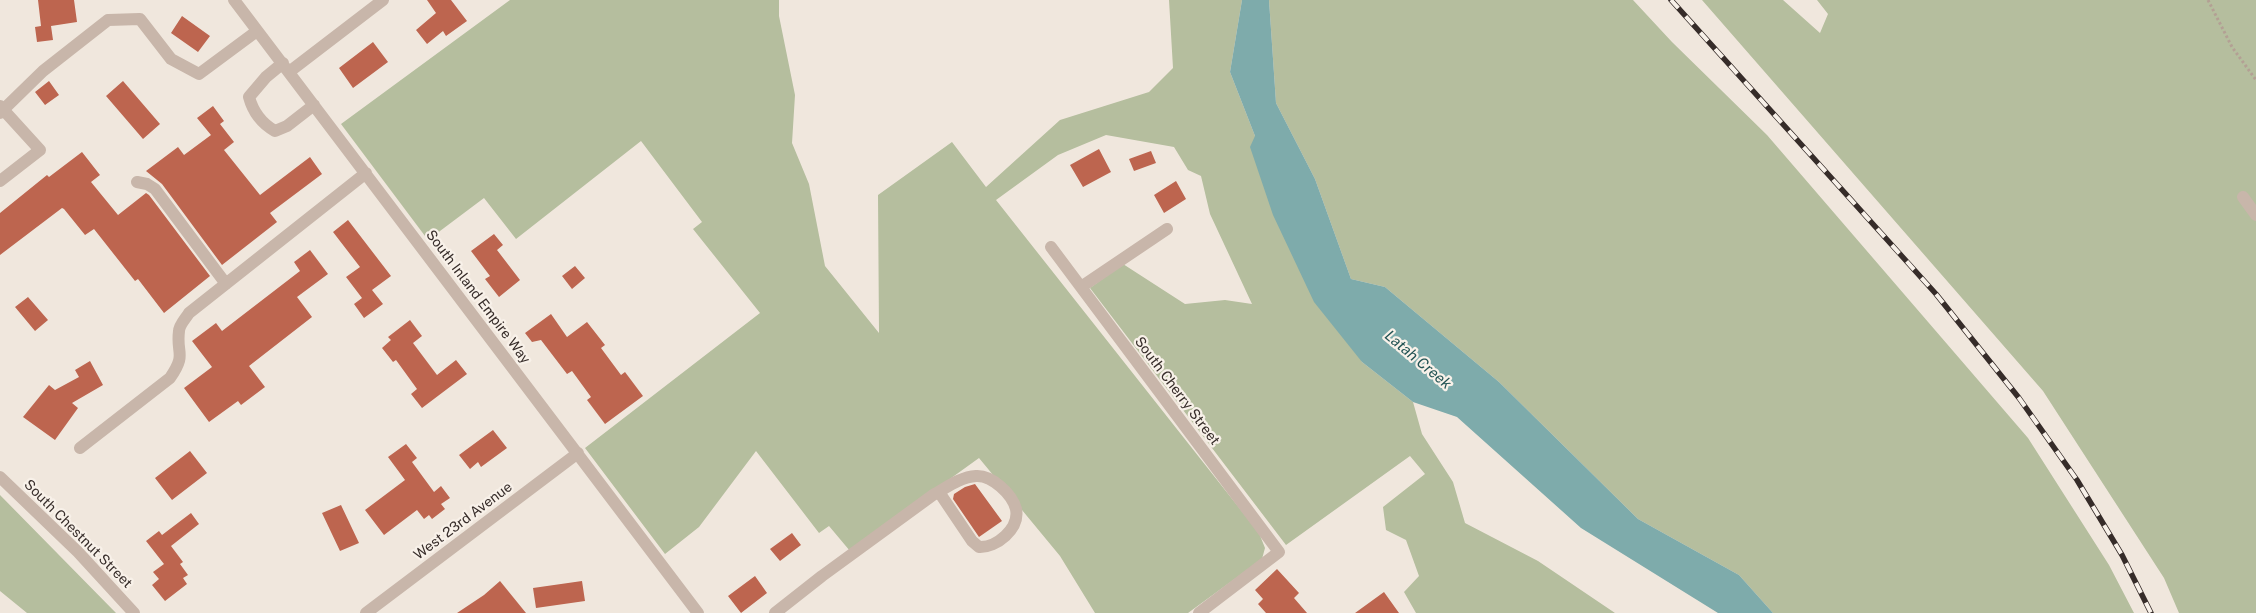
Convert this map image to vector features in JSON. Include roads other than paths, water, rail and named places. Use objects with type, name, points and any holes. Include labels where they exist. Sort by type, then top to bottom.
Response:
[{"type":"street","name":"South Inland Empire Way","points":[[234,0],[698,613]]},
{"type":"street","points":[[314,105],[287,126],[275,131],[266,126],[252,109],[249,97],[254,88],[286,68],[383,0]]},
{"type":"street","points":[[0,181],[40,150],[1,110],[43,72],[108,20],[140,19],[172,58],[199,74],[257,31]]},
{"type":"street","points":[[80,448],[170,378],[179,364],[181,352],[178,330],[189,313],[366,173]]},
{"type":"street","points":[[137,182],[147,184],[156,189],[226,284]]},
{"type":"street","points":[[2243,197],[2256,215]]},
{"type":"street","points":[[1081,287],[1167,229]]},
{"type":"street","name":"South Cherry Street","points":[[1051,247],[1279,552],[1198,613]]},
{"type":"street","name":"West 23rd Avenue","points":[[366,613],[578,454]]},
{"type":"street","points":[[775,613],[822,576],[939,492],[963,479],[978,476],[985,477],[999,486],[1016,509],[1013,524],[1006,535],[996,543],[979,547],[972,542],[939,492]]},
{"type":"street","name":"South Chestnut Street","points":[[0,477],[78,552],[134,613]]},
{"type":"water","name":"Latah Creek","points":[[1242,0],[1269,0],[1276,103],[1315,179],[1351,279],[1385,287],[1499,382],[1638,519],[1739,575],[1773,613],[1718,613],[1581,528],[1457,417],[1413,402],[1362,362],[1314,302],[1273,215],[1250,147],[1255,136],[1230,72]]},
{"type":"railway","points":[[1671,0],[1936,294],[2019,398],[2077,480],[2122,555],[2151,613]]}]
